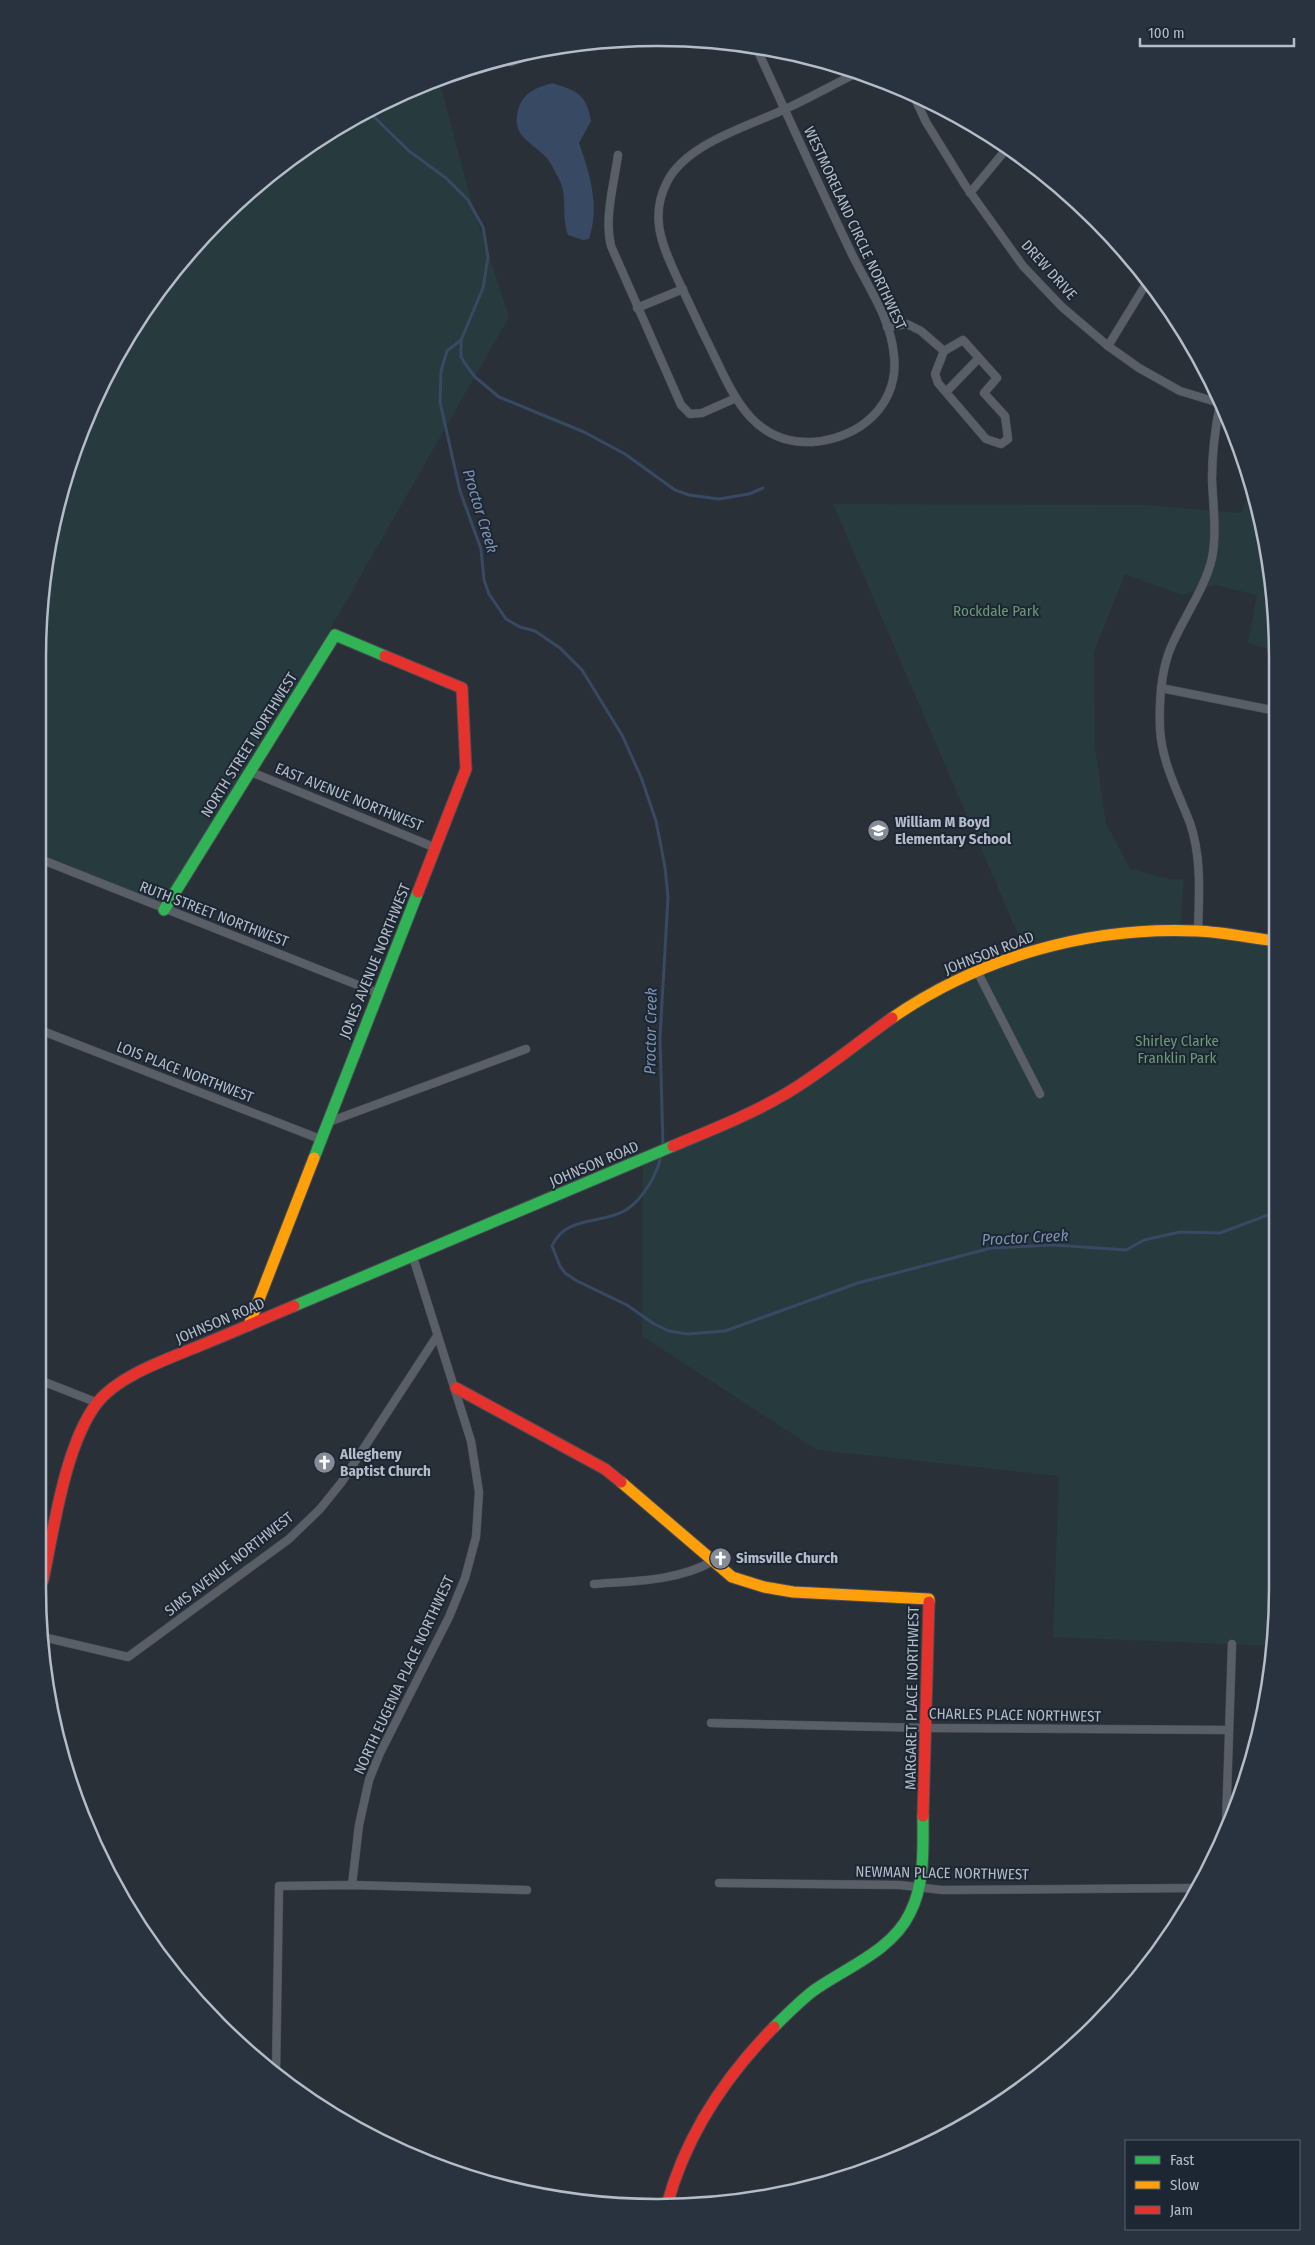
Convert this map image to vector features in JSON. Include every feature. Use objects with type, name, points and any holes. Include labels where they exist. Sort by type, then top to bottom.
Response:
[{"type":"street","points":[[760,55],[785,109],[848,77]]},
{"type":"street","name":"DREW DRIVE","points":[[918,105],[926,122],[970,193],[1024,266],[1062,307],[1108,346],[1139,368],[1180,392],[1213,404]]},
{"type":"street","name":"WESTMORELAND CIRCLE NORTHWEST","points":[[785,109],[887,327],[894,356],[894,379],[879,411],[862,426],[822,442],[802,443],[778,438],[747,416],[730,392],[661,241],[659,203],[668,180],[682,162],[696,151],[785,109]]},
{"type":"street","points":[[970,193],[1003,153]]},
{"type":"street","points":[[618,155],[609,236],[611,246],[681,405],[690,414],[702,413],[736,398]]},
{"type":"street","points":[[1108,346],[1144,288]]},
{"type":"street","points":[[637,308],[682,289]]},
{"type":"street","points":[[887,327],[908,324],[922,331],[944,351]]},
{"type":"street","points":[[963,340],[979,358],[997,378],[984,393],[1005,416],[1008,439],[1001,444],[986,439],[938,383],[935,374],[944,351],[963,340]]},
{"type":"street","points":[[946,392],[979,358]]},
{"type":"street","points":[[1198,931],[1200,882],[1197,853],[1190,824],[1165,759],[1160,732],[1161,688],[1162,675],[1170,649],[1200,589],[1212,559],[1214,522],[1213,438],[1218,415]]},
{"type":"street","name":"NORTH STREET NORTHWEST","points":[[164,910],[335,635],[377,653]]},
{"type":"street","name":"JONES AVENUE NORTHWEST","points":[[249,1325],[326,1123],[466,769],[462,688],[377,653]]},
{"type":"street","points":[[1161,688],[1269,710]]},
{"type":"street","name":"EAST AVENUE NORTHWEST","points":[[251,772],[436,848]]},
{"type":"street","name":"RUTH STREET NORTHWEST","points":[[46,861],[378,994]]},
{"type":"street","name":"JOHNSON ROAD","points":[[46,1564],[72,1458],[83,1429],[98,1403],[120,1384],[145,1369],[745,1116],[802,1084],[910,1006],[977,971],[1039,949],[1088,938],[1145,931],[1198,931],[1269,940]]},
{"type":"street","points":[[977,971],[1040,1094]]},
{"type":"street","name":"LOIS PLACE NORTHWEST","points":[[46,1032],[320,1139]]},
{"type":"street","points":[[326,1123],[526,1049]]},
{"type":"street","name":"NORTH EUGENIA PLACE NORTHWEST","points":[[352,1885],[359,1825],[369,1780],[380,1754],[449,1617],[465,1578],[476,1538],[479,1492],[471,1441],[456,1388],[437,1336],[413,1257]]},
{"type":"street","name":"SIMS AVENUE NORTHWEST","points":[[49,1638],[128,1657],[289,1539],[320,1509],[341,1483],[437,1336]]},
{"type":"street","points":[[46,1383],[98,1403]]},
{"type":"street","name":"MARGARET PLACE NORTHWEST","points":[[456,1388],[605,1469],[732,1577],[764,1587],[793,1592],[929,1599],[922,1871],[920,1886],[908,1918],[891,1938],[812,1993],[772,2028],[696,2128],[680,2161],[669,2198]]},
{"type":"street","points":[[594,1584],[656,1579],[699,1569],[713,1561]]},
{"type":"street","points":[[1226,1809],[1232,1644]]},
{"type":"street","name":"CHARLES PLACE NORTHWEST","points":[[711,1723],[927,1728],[1229,1730]]},
{"type":"street","name":"NEWMAN PLACE NORTHWEST","points":[[719,1884],[920,1886],[942,1890],[1190,1888]]},
{"type":"street","points":[[276,2065],[279,1886],[352,1885],[527,1890]]},
{"type":"green space","points":[[441,87],[472,204],[509,317],[168,912],[46,863],[46,658],[51,578],[67,499],[79,461],[109,387],[149,318],[198,254],[225,225],[254,198],[318,149],[387,109]]},
{"type":"green space","points":[[1247,497],[1264,578],[1269,650],[1248,643],[1257,595],[1215,585],[1182,595],[1125,574],[1094,652],[1095,747],[1106,823],[1130,869],[1170,879],[1184,879],[1180,931],[1269,944],[1269,1588],[1266,1646],[1053,1637],[1059,1476],[817,1450],[642,1336],[643,1164],[733,1124],[887,1019],[1026,953],[833,504],[1146,505],[1241,513]]},
{"type":"water","points":[[552,83],[579,94],[589,112],[591,121],[579,143],[587,166],[594,202],[594,214],[589,239],[583,240],[568,235],[563,192],[559,179],[547,158],[522,136],[517,124],[519,107],[525,97],[537,89]]},
{"type":"waterway","name":"Proctor Creek","points":[[373,116],[409,151],[446,178],[468,200],[483,227],[488,257],[483,288],[461,340],[447,351],[441,371],[440,402],[460,491],[481,549],[484,580],[489,594],[506,619],[520,627],[535,631],[560,648],[582,670],[622,735],[641,777],[656,821],[665,867],[668,897],[660,1038],[663,1146]]},
{"type":"waterway","points":[[461,340],[461,357],[466,365],[475,377],[499,397],[584,432],[625,454],[675,490],[689,495],[719,499],[749,494],[763,488]]},
{"type":"waterway","name":"Proctor Creek","points":[[661,1155],[657,1170],[649,1186],[632,1205],[616,1215],[585,1222],[566,1229],[558,1236],[552,1246],[560,1266],[565,1273],[577,1281],[627,1305],[654,1324],[669,1331],[687,1334],[725,1331],[858,1283],[991,1248],[1054,1245],[1126,1250],[1144,1240],[1180,1232],[1220,1233],[1269,1215]]},
{"type":"traffic: fast","points":[[164,910],[335,635],[385,656]]},
{"type":"traffic: fast","points":[[314,1158],[418,892]]},
{"type":"traffic: fast","points":[[294,1306],[673,1146]]},
{"type":"traffic: fast","points":[[774,2027],[813,1991],[867,1958],[892,1938],[902,1926],[915,1902],[921,1878],[923,1816]]},
{"type":"traffic: slow","points":[[892,1018],[962,978],[999,962],[1077,940],[1157,931],[1197,931],[1269,940]]},
{"type":"traffic: slow","points":[[249,1325],[314,1158]]},
{"type":"traffic: slow","points":[[621,1482],[732,1577],[764,1587],[793,1592],[929,1599],[929,1602]]},
{"type":"traffic: jam","points":[[385,656],[462,688],[466,769],[418,892]]},
{"type":"traffic: jam","points":[[673,1146],[745,1115],[787,1093],[892,1018]]},
{"type":"traffic: jam","points":[[46,1564],[62,1488],[77,1441],[86,1421],[97,1403],[106,1393],[131,1376],[159,1362],[294,1306]]},
{"type":"traffic: jam","points":[[456,1388],[605,1469],[621,1482]]},
{"type":"traffic: jam","points":[[923,1816],[929,1602]]},
{"type":"traffic: jam","points":[[669,2198],[684,2156],[709,2110],[739,2066],[774,2027]]},
{"type":"place","name":"William M Boyd Elementary School","points":[[879,831]]},
{"type":"place","name":"Allegheny Baptist Church","points":[[324,1463]]},
{"type":"place","name":"Simsville Church","points":[[720,1558]]},
{"type":"park label","name":"Rockdale Park","points":[[996,611]]},
{"type":"park label","name":"Shirley Clarke Franklin Park","points":[[1177,1050]]}]
